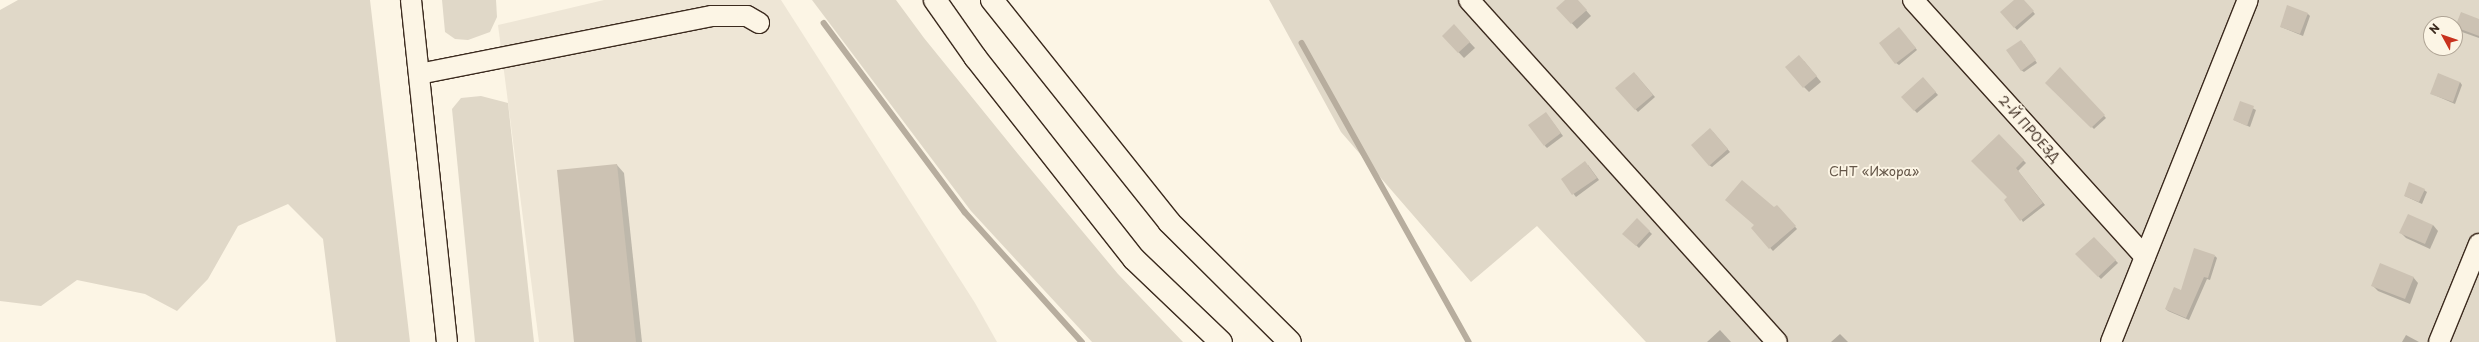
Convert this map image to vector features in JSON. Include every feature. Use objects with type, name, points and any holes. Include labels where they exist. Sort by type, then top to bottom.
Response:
[{"type":"highway","points":[[935,0],[975,58],[1134,259],[1221,342]]},
{"type":"highway","points":[[992,0],[1169,222],[1290,342]]},
{"type":"street","points":[[412,0],[447,342]]},
{"type":"street","points":[[1469,0],[1777,342]]},
{"type":"street","name":"2-Й ПРОЕЗД","points":[[1913,0],[2145,257]]},
{"type":"street","points":[[2111,342],[2248,0]]},
{"type":"street","points":[[420,74],[712,16],[746,16],[759,23]]},
{"type":"street","points":[[2439,342],[2479,244]]},
{"type":"shaded area","points":[[604,0],[781,0],[975,303],[997,342],[539,342],[498,25]]},
{"type":"green space","points":[[18,0],[370,0],[410,342],[336,342],[323,239],[288,204],[238,226],[208,279],[177,311],[145,294],[77,280],[41,306],[0,301],[0,10]]},
{"type":"green space","points":[[442,0],[496,0],[497,17],[490,32],[468,40],[455,39],[445,32]]},
{"type":"green space","points":[[812,0],[896,0],[924,38],[1118,274],[1183,342],[1092,342],[971,211]]},
{"type":"green space","name":"СНТ «Ижора»","points":[[1269,0],[2479,0],[2479,342],[1646,342],[1537,226],[1471,282],[1341,132]]},
{"type":"green space","points":[[481,96],[508,103],[534,342],[475,342],[452,109],[461,98]]},
{"type":"building","points":[[1565,0],[1578,0],[1587,10],[1571,24],[1556,8]]},
{"type":"building","points":[[2014,0],[2024,0],[2034,11],[2014,28],[2000,12]]},
{"type":"building","points":[[2287,5],[2308,13],[2300,34],[2280,27]]},
{"type":"building","points":[[2461,12],[2479,19],[2479,36],[2463,30],[2463,16],[2459,16]]},
{"type":"building","points":[[1454,24],[1470,42],[1458,53],[1442,36]]},
{"type":"building","points":[[1899,27],[1916,48],[1895,64],[1879,43]]},
{"type":"building","points":[[2021,40],[2036,60],[2021,71],[2006,50]]},
{"type":"building","points":[[1799,55],[1817,76],[1803,88],[1785,67]]},
{"type":"building","points":[[2060,67],[2105,115],[2091,128],[2045,83]]},
{"type":"building","points":[[1634,72],[1653,95],[1635,110],[1615,88]]},
{"type":"building","points":[[2438,73],[2460,82],[2453,102],[2430,94]]},
{"type":"building","points":[[1923,77],[1936,92],[1914,111],[1901,97]]},
{"type":"building","points":[[2240,101],[2254,106],[2247,126],[2233,120]]},
{"type":"building","points":[[1546,112],[1561,133],[1544,146],[1528,125]]},
{"type":"building","points":[[1710,128],[1728,149],[1709,166],[1691,145]]},
{"type":"building","points":[[1999,134],[2024,160],[2016,168],[2043,203],[2020,221],[2004,200],[2007,197],[1971,161]]},
{"type":"building","points":[[1585,161],[1597,178],[1572,195],[1561,179]]},
{"type":"building","points":[[617,164],[636,342],[574,342],[557,170]]},
{"type":"building","points":[[1742,180],[1774,207],[1777,205],[1796,226],[1769,249],[1751,228],[1754,225],[1725,200]]},
{"type":"building","points":[[2409,182],[2425,189],[2419,202],[2404,196]]},
{"type":"building","points":[[2408,214],[2433,225],[2425,244],[2399,233]]},
{"type":"building","points":[[1637,218],[1650,231],[1636,246],[1622,234]]},
{"type":"building","points":[[2094,237],[2116,260],[2098,277],[2075,254]]},
{"type":"building","points":[[2194,248],[2215,255],[2208,278],[2204,277],[2186,318],[2165,309],[2174,287],[2181,290]]},
{"type":"building","points":[[2380,263],[2414,277],[2405,299],[2371,286]]},
{"type":"waterway","points":[[824,23],[965,212],[1082,342]]},
{"type":"waterway","points":[[1302,43],[1469,342]]}]
